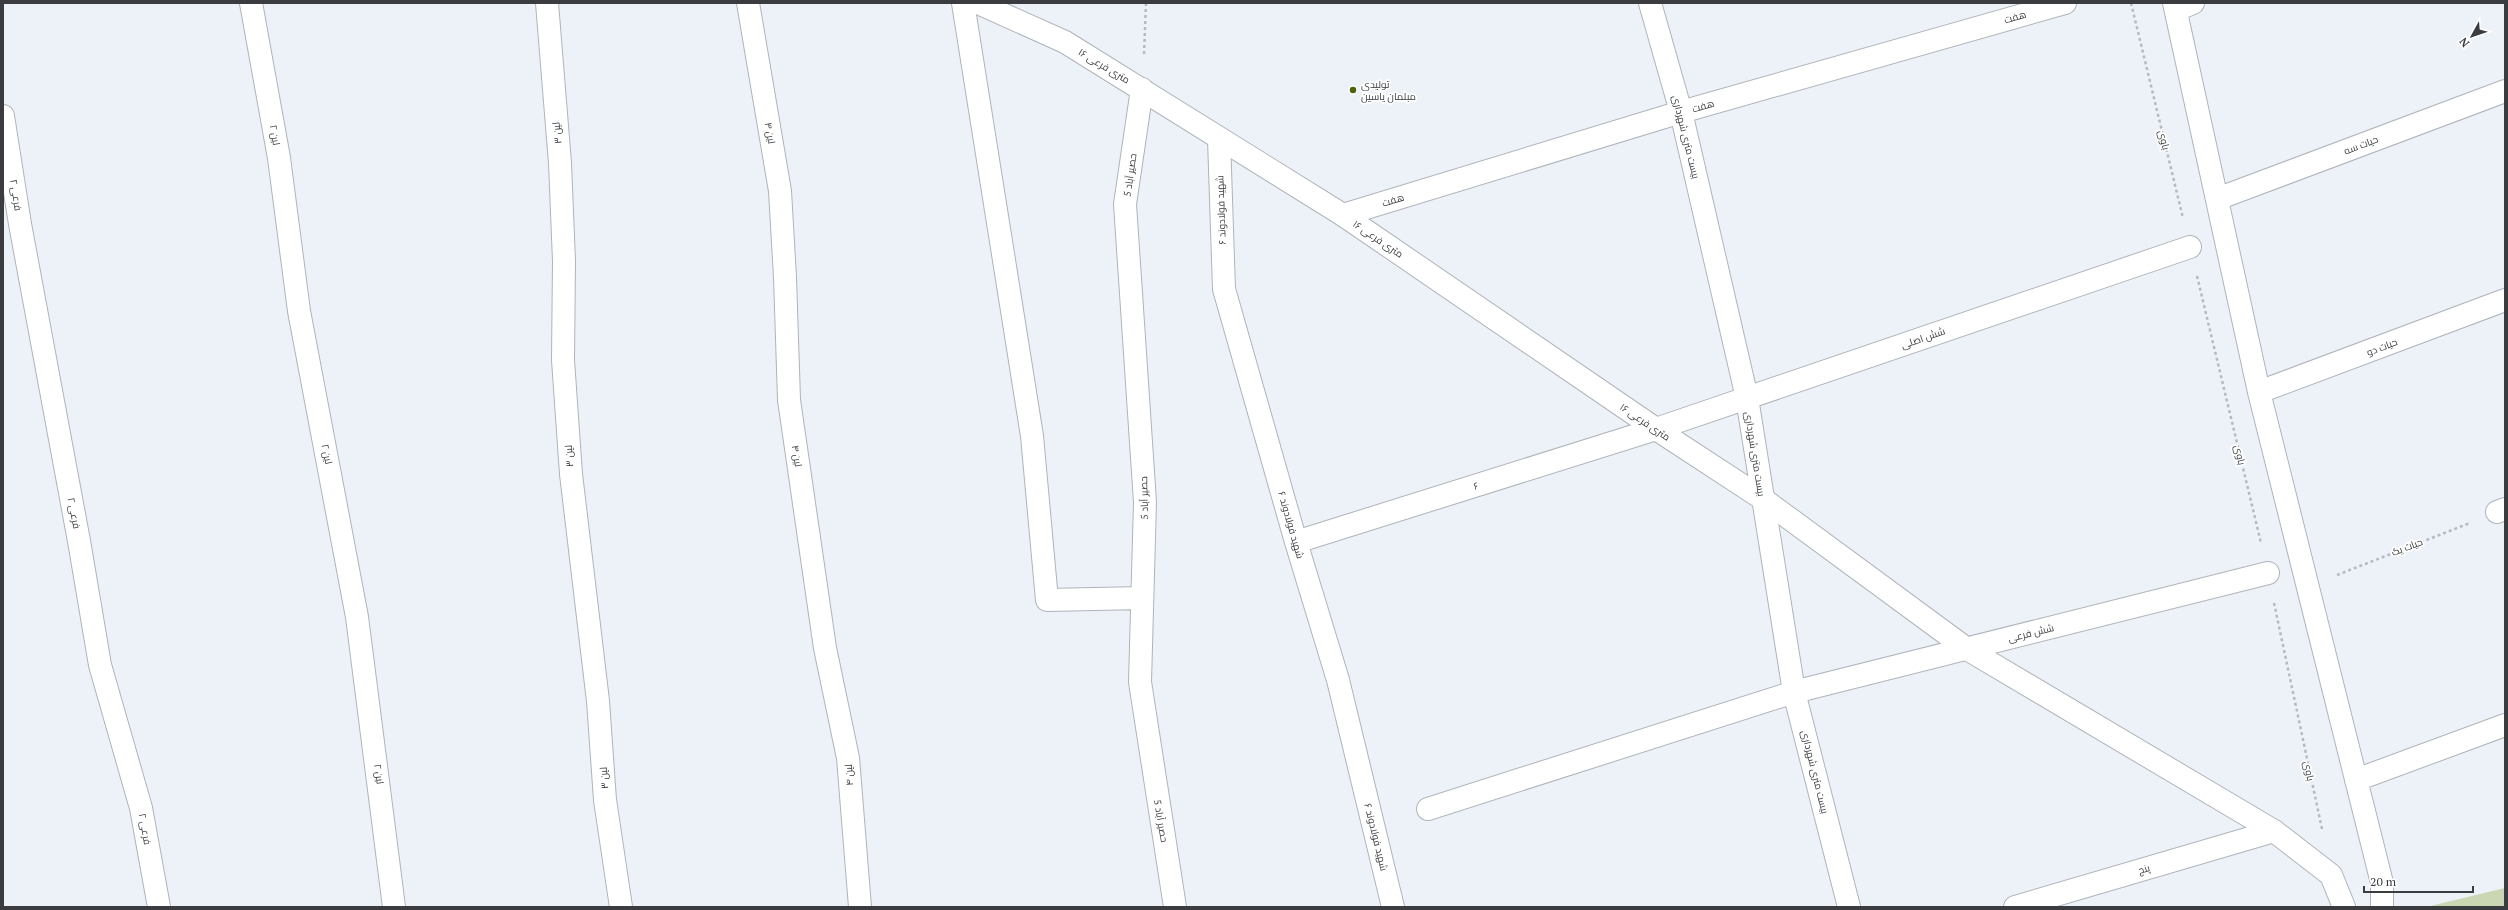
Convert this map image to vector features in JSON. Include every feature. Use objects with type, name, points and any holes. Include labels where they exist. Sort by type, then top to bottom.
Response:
[{"type":"street","name":"لین ۲","points":[[251,3],[279,158],[299,311],[357,617],[394,907]]},
{"type":"street","name":"لین ۳","points":[[547,3],[560,164],[564,261],[563,360],[571,474],[598,702],[606,800],[621,907]]},
{"type":"street","name":"لین ۴","points":[[748,3],[780,191],[785,276],[788,400],[825,648],[848,758],[860,907]]},
{"type":"street","points":[[963,3],[1032,436],[1047,600],[1142,598]]},
{"type":"street","name":"۱۶ متری فرعی","points":[[978,3],[1065,42],[1343,215],[1656,430],[1762,500],[1967,649],[2274,831],[2331,875]]},
{"type":"street","name":"بیست متری شهرداری","points":[[1650,3],[1681,112],[1747,398],[1762,500],[1794,692],[1849,907]]},
{"type":"street","name":"هفت","points":[[1343,215],[1681,112],[2065,3]]},
{"type":"street","points":[[2181,5],[2216,199],[2259,392],[2309,586],[2382,883],[2382,907]]},
{"type":"street","name":"حصیر آباد 5","points":[[1142,89],[1125,204],[1145,502],[1140,682],[1175,907]]},
{"type":"street","name":"حیات سه","points":[[2216,199],[2505,91]]},
{"type":"street","name":"۲ فرعی","points":[[3,116],[20,224],[79,541],[100,665],[141,808],[160,907]]},
{"type":"street","name":"شهید فولادوند ۶","points":[[1219,139],[1224,289],[1296,542],[1338,680],[1393,907]]},
{"type":"street","name":"شش اصلی","points":[[1656,430],[2190,248]]},
{"type":"street","name":"حیات دو","points":[[2259,392],[2505,300]]},
{"type":"street","name":"۶","points":[[1296,542],[1656,430]]},
{"type":"street","name":"شش فرعی","points":[[1428,809],[1794,692],[2268,573]]},
{"type":"street","points":[[2356,780],[2505,725]]},
{"type":"street","name":"پنج","points":[[2015,907],[2274,831]]},
{"type":"street","points":[[2331,875],[2344,907]]},
{"type":"path","points":[[1142,89],[1146,3]]},
{"type":"path","name":"باوی","points":[[2131,3],[2268,573],[2331,875]]},
{"type":"path","name":"حیات یک","points":[[2309,586],[2501,511]]},
{"type":"green space","points":[[2505,888],[2505,907],[2426,907]]},
{"type":"place","name":"تولیدی مبلمان یاسین","points":[[1353,90]]}]
